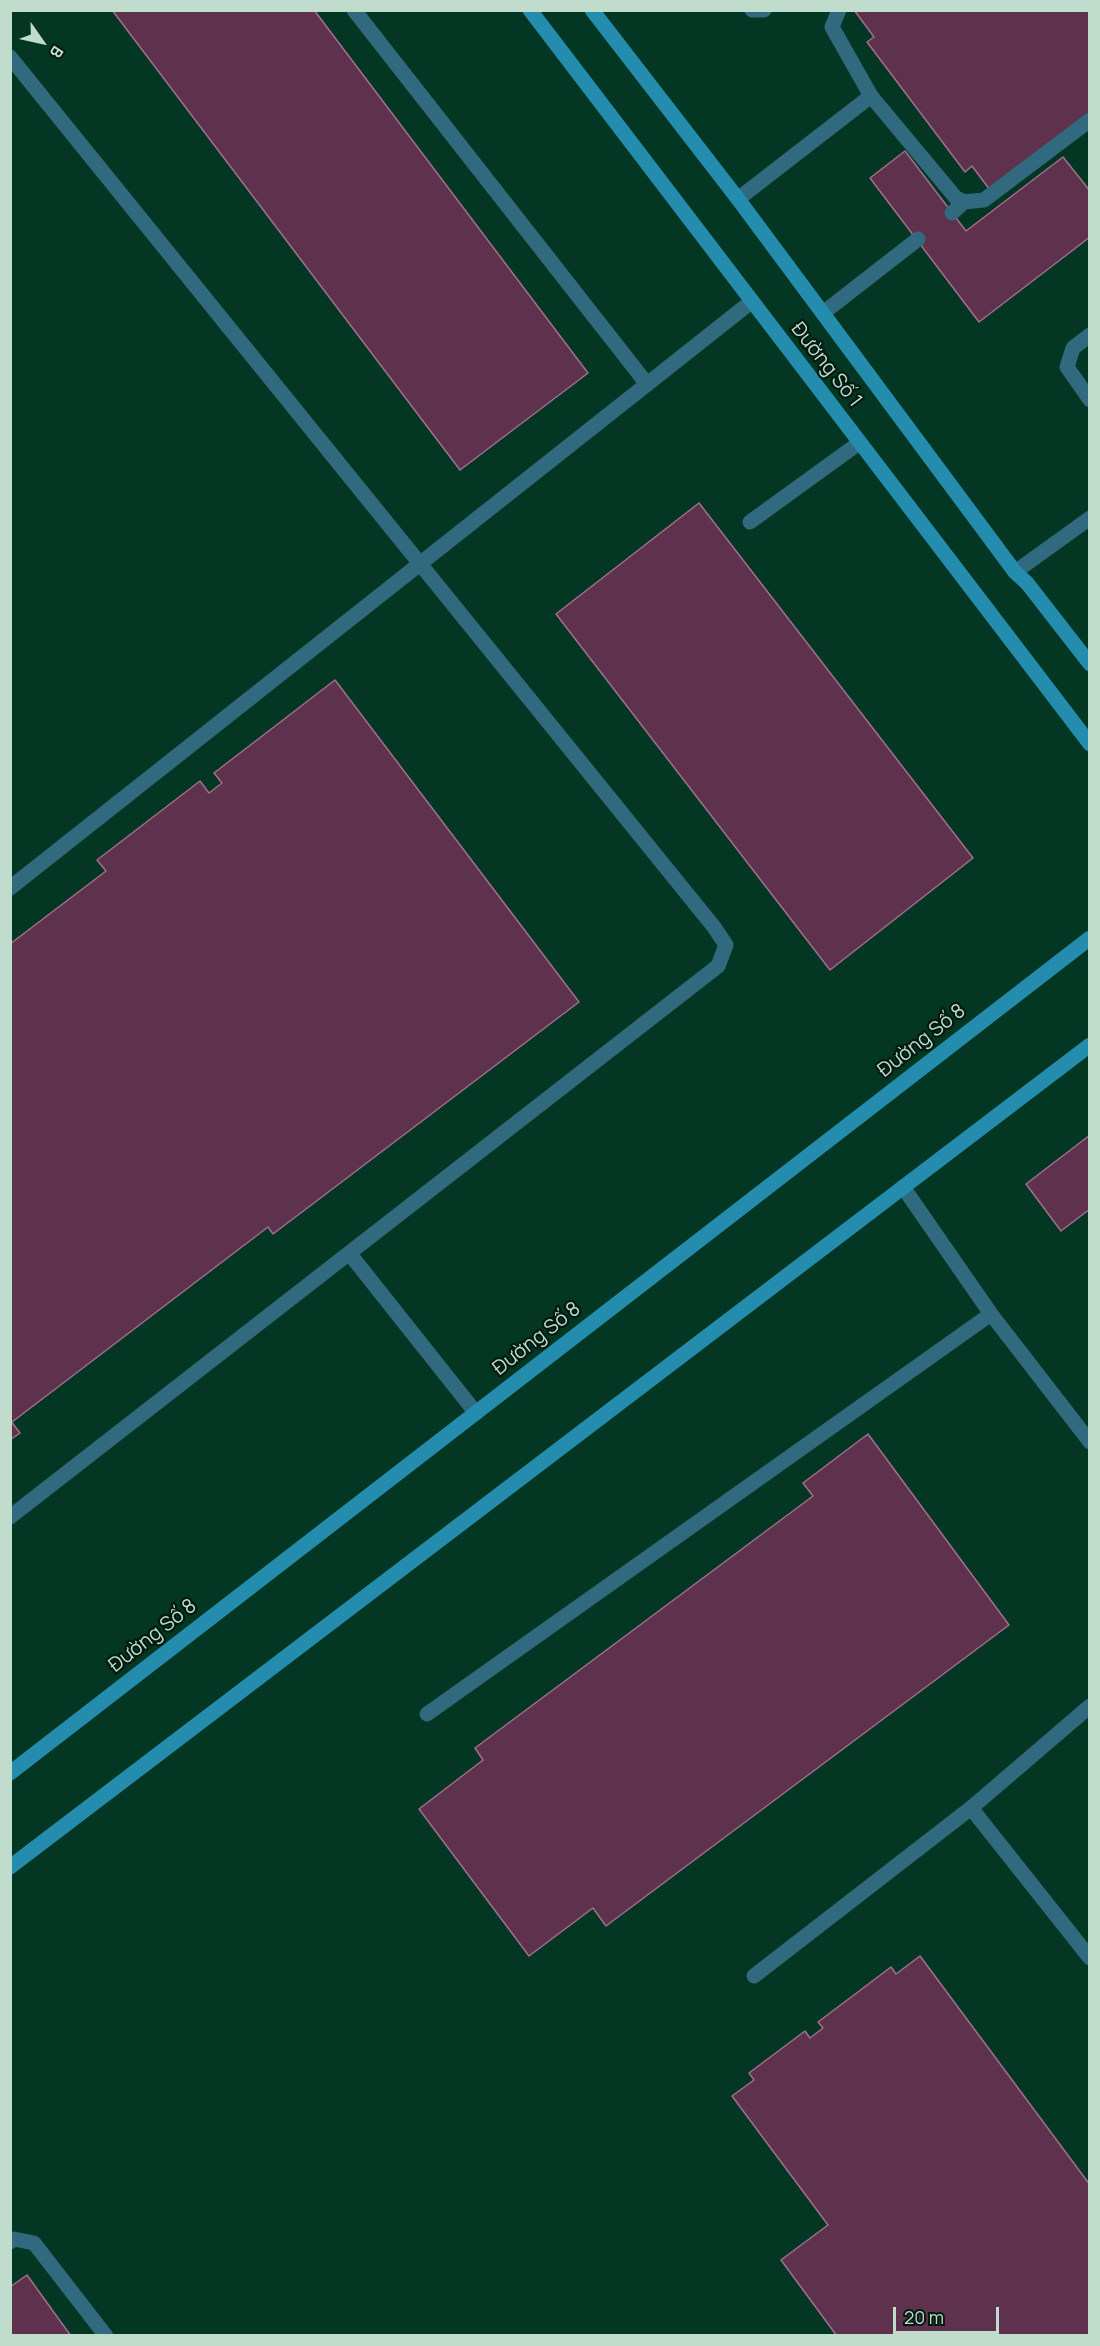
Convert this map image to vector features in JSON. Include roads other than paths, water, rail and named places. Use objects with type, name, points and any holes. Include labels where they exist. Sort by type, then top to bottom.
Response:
[{"type":"street","name":"Đường Số 1","points":[[530,10],[1089,744]]},
{"type":"street","name":"Đường Số 1","points":[[592,10],[738,199],[1015,572],[1027,583],[1089,664]]},
{"type":"street","name":"Đường Số 8","points":[[10,1773],[1089,938]]},
{"type":"street","points":[[10,1866],[1089,1045]]},
{"type":"lane","points":[[354,10],[647,384]]},
{"type":"lane","points":[[752,10],[764,10]]},
{"type":"lane","points":[[839,10],[832,27],[871,96],[956,198],[964,202],[984,200],[1089,120]]},
{"type":"lane","points":[[10,57],[421,562],[726,945],[718,966],[10,1517]]},
{"type":"lane","points":[[738,199],[871,96]]},
{"type":"lane","points":[[952,213],[964,202]]},
{"type":"lane","points":[[823,313],[918,239]]},
{"type":"lane","points":[[10,888],[751,302]]},
{"type":"lane","points":[[1089,335],[1073,348],[1067,367],[1089,400]]},
{"type":"lane","points":[[750,522],[859,443]]},
{"type":"lane","points":[[1015,572],[1089,518]]},
{"type":"lane","points":[[903,1187],[991,1314],[1089,1442]]},
{"type":"lane","points":[[349,1253],[476,1413]]},
{"type":"lane","points":[[427,1714],[991,1314]]},
{"type":"lane","points":[[753,1976],[971,1808],[1089,1706]]},
{"type":"lane","points":[[971,1808],[1089,1958]]},
{"type":"lane","points":[[10,2242],[14,2239],[34,2243],[106,2336]]}]
